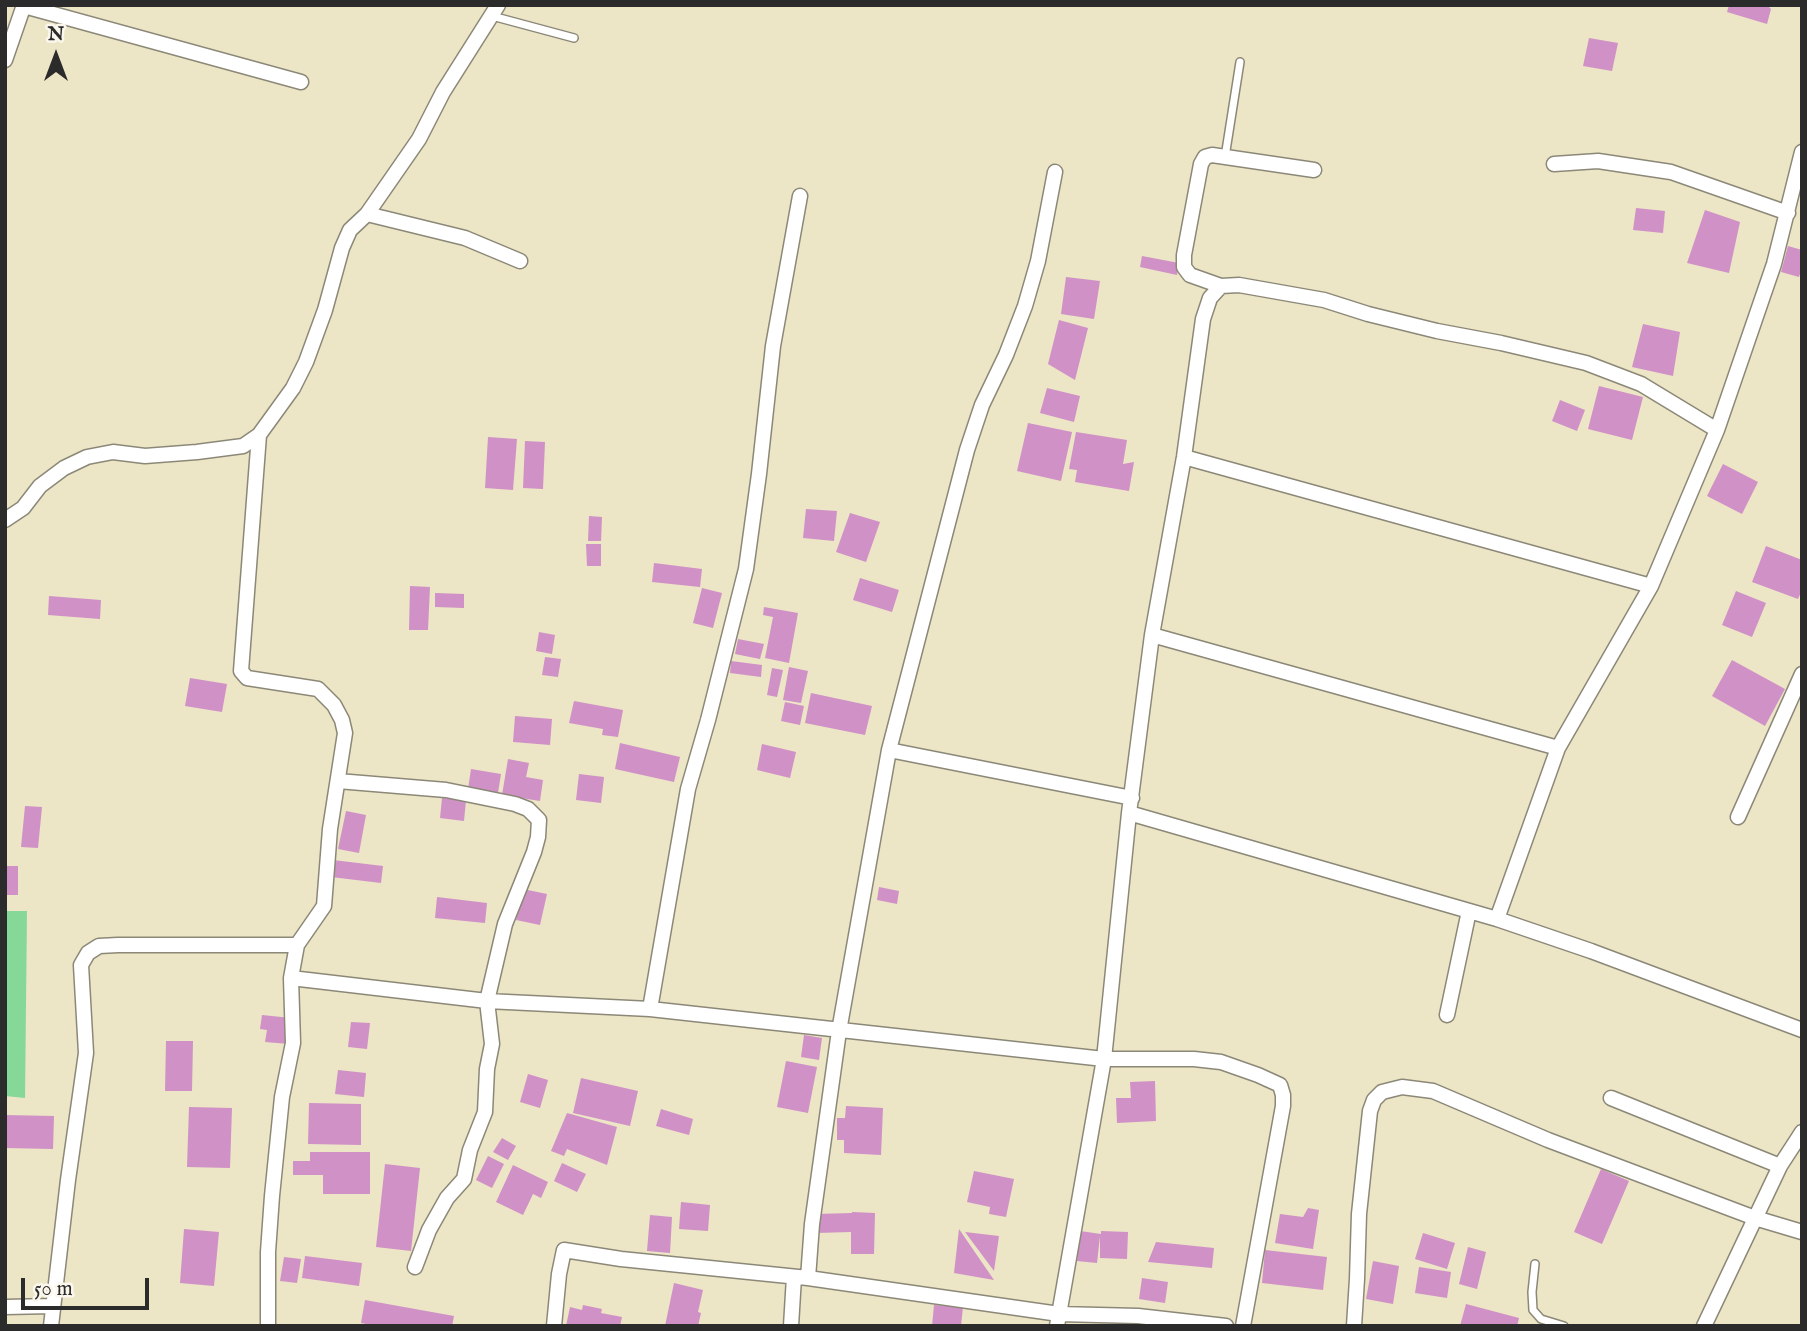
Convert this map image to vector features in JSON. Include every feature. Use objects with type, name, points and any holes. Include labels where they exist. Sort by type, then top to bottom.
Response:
[{"type":"street","points":[[5,60],[24,6],[301,82]]},
{"type":"street","points":[[5,520],[23,508],[40,486],[64,468],[87,457],[113,452],[145,456],[209,451],[243,446],[259,435],[293,388],[306,362],[350,230],[367,214],[419,139],[443,92],[495,11]]},
{"type":"street","points":[[1497,919],[1558,748],[1651,586],[1717,430],[1774,264],[1802,152]]},
{"type":"street","points":[[1314,170],[1213,155],[1205,157],[1201,164],[1184,255],[1184,267],[1190,275],[1221,286],[1239,285],[1324,300],[1425,328],[1586,363],[1641,384],[1717,430]]},
{"type":"street","points":[[1553,164],[1598,162],[1671,172],[1788,213]]},
{"type":"street","points":[[791,1326],[812,1224],[839,1031],[889,750],[967,450],[982,405],[1016,331],[1038,261],[1055,172]]},
{"type":"street","points":[[650,1009],[688,789],[719,682],[746,569],[773,346],[800,197]]},
{"type":"street","points":[[367,214],[465,238],[520,261]]},
{"type":"street","points":[[1058,1320],[1104,1059],[1129,813],[1153,635],[1184,457],[1203,319],[1210,298],[1221,286]]},
{"type":"street","points":[[259,435],[241,671],[247,678],[318,689],[334,705],[345,733],[330,829],[324,906],[297,945],[291,978],[293,1043],[282,1097],[272,1196],[268,1252],[268,1326]]},
{"type":"street","points":[[1184,457],[1651,586]]},
{"type":"street","points":[[1153,635],[1558,748]]},
{"type":"street","points":[[1738,817],[1802,674]]},
{"type":"street","points":[[889,750],[1132,798]]},
{"type":"street","points":[[338,781],[460,793],[515,804],[528,810],[539,820],[534,852],[505,925],[487,1001],[492,1044],[487,1069],[485,1112],[470,1150],[464,1179],[447,1198],[429,1230],[415,1267]]},
{"type":"street","points":[[1129,813],[1497,919],[1802,1030]]},
{"type":"street","points":[[1447,1015],[1469,911]]},
{"type":"street","points":[[51,1326],[86,1053],[81,965],[88,953],[99,946],[118,945],[297,945]]},
{"type":"street","points":[[291,978],[487,1001],[650,1009],[1104,1059],[1194,1059],[1221,1062],[1258,1075],[1280,1086],[1283,1106],[1243,1326]]},
{"type":"street","points":[[1354,1326],[1359,1214],[1370,1111],[1374,1100],[1382,1092],[1402,1087],[1433,1091],[1548,1140],[1755,1218],[1802,1231]]},
{"type":"street","points":[[1611,1098],[1780,1166]]},
{"type":"street","points":[[1704,1326],[1780,1166],[1802,1132]]},
{"type":"street","points":[[554,1326],[564,1250],[621,1259],[801,1277],[1058,1320],[1138,1316],[1226,1326]]},
{"type":"street","points":[[5,1307],[52,1306]]},
{"type":"lane","points":[[495,11],[574,38]]},
{"type":"lane","points":[[1225,157],[1240,62]]},
{"type":"lane","points":[[1535,1264],[1533,1310],[1541,1318],[1564,1326]]},
{"type":"green space","points":[[5,911],[27,911],[25,1098],[5,1096]]},
{"type":"building","points":[[1729,5],[1767,5],[1771,9],[1767,24],[1727,12]]},
{"type":"building","points":[[1589,38],[1618,43],[1612,71],[1583,66]]},
{"type":"building","points":[[1636,208],[1665,211],[1663,233],[1633,230]]},
{"type":"building","points":[[1705,210],[1740,222],[1729,273],[1687,263]]},
{"type":"building","points":[[1788,246],[1802,250],[1799,277],[1781,272]]},
{"type":"building","points":[[1142,256],[1179,263],[1177,275],[1140,267]]},
{"type":"building","points":[[1066,277],[1100,281],[1094,319],[1061,314]]},
{"type":"building","points":[[1059,320],[1088,328],[1075,380],[1048,364]]},
{"type":"building","points":[[1643,324],[1680,332],[1673,376],[1632,367]]},
{"type":"building","points":[[1599,386],[1643,397],[1632,440],[1588,429]]},
{"type":"building","points":[[1047,388],[1080,396],[1074,422],[1040,413]]},
{"type":"building","points":[[1560,400],[1585,410],[1577,431],[1552,421]]},
{"type":"building","points":[[1028,423],[1072,432],[1061,481],[1017,471]]},
{"type":"building","points":[[1076,432],[1127,440],[1123,464],[1134,462],[1129,491],[1075,482],[1077,470],[1069,469]]},
{"type":"building","points":[[488,437],[517,439],[513,490],[485,488]]},
{"type":"building","points":[[525,441],[545,442],[543,489],[523,488]]},
{"type":"building","points":[[1723,464],[1758,482],[1742,514],[1707,496]]},
{"type":"building","points":[[806,509],[837,511],[834,541],[803,538]]},
{"type":"building","points":[[850,513],[880,522],[866,562],[836,552]]},
{"type":"building","points":[[589,516],[602,517],[601,541],[588,541]]},
{"type":"building","points":[[586,544],[601,544],[601,566],[587,566]]},
{"type":"building","points":[[1766,546],[1802,560],[1802,590],[1798,599],[1752,582]]},
{"type":"building","points":[[654,563],[702,569],[700,587],[652,582]]},
{"type":"building","points":[[860,578],[899,590],[892,612],[853,600]]},
{"type":"building","points":[[410,586],[430,587],[428,630],[409,630]]},
{"type":"building","points":[[702,588],[722,593],[713,628],[693,623]]},
{"type":"building","points":[[1736,591],[1766,603],[1752,637],[1722,625]]},
{"type":"building","points":[[435,593],[464,594],[464,608],[435,607]]},
{"type":"building","points":[[49,596],[101,600],[100,619],[48,615]]},
{"type":"building","points":[[764,607],[798,613],[789,663],[765,658],[773,617],[763,615]]},
{"type":"building","points":[[539,632],[555,635],[552,654],[536,651]]},
{"type":"building","points":[[738,639],[764,644],[760,659],[735,654]]},
{"type":"building","points":[[545,657],[561,659],[558,677],[542,675]]},
{"type":"building","points":[[1732,660],[1785,689],[1765,726],[1712,696]]},
{"type":"building","points":[[731,661],[762,665],[761,677],[730,673]]},
{"type":"building","points":[[789,667],[808,671],[801,703],[783,700]]},
{"type":"building","points":[[772,668],[783,670],[777,697],[767,695]]},
{"type":"building","points":[[190,678],[227,684],[222,712],[185,706]]},
{"type":"building","points":[[811,693],[872,706],[865,735],[805,723]]},
{"type":"building","points":[[574,701],[623,710],[618,737],[602,735],[603,729],[569,723]]},
{"type":"building","points":[[785,702],[804,706],[800,725],[781,721]]},
{"type":"building","points":[[515,716],[552,719],[550,745],[513,742]]},
{"type":"building","points":[[620,743],[680,757],[674,782],[615,769]]},
{"type":"building","points":[[762,744],[796,752],[790,778],[757,770]]},
{"type":"building","points":[[508,759],[529,763],[526,777],[543,780],[540,801],[502,795]]},
{"type":"building","points":[[471,769],[501,774],[498,793],[468,789]]},
{"type":"building","points":[[579,774],[604,777],[601,803],[576,800]]},
{"type":"building","points":[[442,798],[466,800],[464,821],[440,818]]},
{"type":"building","points":[[25,806],[42,807],[38,848],[21,847]]},
{"type":"building","points":[[346,811],[366,815],[359,853],[338,849]]},
{"type":"building","points":[[333,860],[383,866],[381,883],[331,877]]},
{"type":"building","points":[[5,866],[18,866],[18,895],[5,895]]},
{"type":"building","points":[[879,887],[899,891],[897,904],[877,900]]},
{"type":"building","points":[[523,889],[547,894],[540,925],[516,920]]},
{"type":"building","points":[[437,897],[487,903],[485,923],[435,918]]},
{"type":"building","points":[[262,1015],[291,1018],[289,1044],[265,1042],[267,1030],[260,1029]]},
{"type":"building","points":[[351,1022],[370,1023],[367,1049],[348,1047]]},
{"type":"building","points":[[804,1035],[822,1038],[819,1060],[801,1057]]},
{"type":"building","points":[[166,1041],[193,1041],[192,1091],[165,1091]]},
{"type":"building","points":[[786,1061],[817,1067],[808,1113],[777,1107]]},
{"type":"building","points":[[338,1070],[366,1073],[364,1097],[335,1094]]},
{"type":"building","points":[[528,1074],[548,1080],[540,1108],[520,1102]]},
{"type":"building","points":[[581,1078],[638,1091],[630,1126],[573,1113]]},
{"type":"building","points":[[1155,1081],[1156,1121],[1117,1123],[1116,1098],[1131,1098],[1130,1082]]},
{"type":"building","points":[[309,1103],[361,1104],[361,1145],[308,1144]]},
{"type":"building","points":[[846,1106],[883,1108],[881,1155],[844,1153],[844,1140],[837,1140],[837,1118],[845,1118]]},
{"type":"building","points":[[189,1107],[232,1108],[230,1168],[187,1167]]},
{"type":"building","points":[[661,1109],[693,1119],[689,1135],[656,1126]]},
{"type":"building","points":[[567,1113],[617,1127],[607,1165],[567,1149],[564,1156],[551,1151]]},
{"type":"building","points":[[5,1115],[54,1116],[53,1149],[5,1148]]},
{"type":"building","points":[[502,1138],[516,1146],[508,1160],[493,1152]]},
{"type":"building","points":[[310,1152],[370,1152],[370,1194],[323,1194],[323,1175],[293,1175],[293,1161],[310,1161]]},
{"type":"building","points":[[488,1156],[504,1164],[492,1188],[476,1180]]},
{"type":"building","points":[[562,1163],[586,1174],[577,1192],[554,1181]]},
{"type":"building","points":[[385,1164],[420,1168],[411,1251],[376,1247]]},
{"type":"building","points":[[513,1165],[548,1182],[541,1198],[533,1194],[523,1215],[496,1202]]},
{"type":"building","points":[[1601,1169],[1629,1181],[1602,1244],[1574,1232]]},
{"type":"building","points":[[974,1171],[1014,1179],[1006,1217],[989,1214],[990,1207],[967,1202]]},
{"type":"building","points":[[681,1202],[710,1205],[708,1231],[679,1229]]},
{"type":"building","points":[[1308,1208],[1319,1210],[1313,1249],[1275,1243],[1280,1214],[1303,1217]]},
{"type":"building","points":[[875,1213],[874,1254],[851,1254],[851,1232],[816,1233],[816,1214]]},
{"type":"building","points":[[650,1215],[672,1217],[670,1253],[647,1251]]},
{"type":"building","points":[[184,1229],[219,1232],[214,1286],[180,1283]]},
{"type":"building","points":[[959,1229],[994,1280],[954,1273]]},
{"type":"building","points":[[1080,1231],[1101,1234],[1101,1231],[1128,1232],[1127,1259],[1100,1258],[1100,1236],[1097,1263],[1077,1261]]},
{"type":"building","points":[[965,1232],[999,1236],[994,1271]]},
{"type":"building","points":[[1423,1233],[1455,1243],[1447,1269],[1415,1259]]},
{"type":"building","points":[[1156,1242],[1214,1248],[1212,1268],[1148,1262]]},
{"type":"building","points":[[1468,1247],[1486,1252],[1477,1289],[1459,1284]]},
{"type":"building","points":[[1265,1250],[1327,1257],[1323,1290],[1262,1283]]},
{"type":"building","points":[[305,1256],[362,1263],[359,1286],[302,1278]]},
{"type":"building","points":[[284,1257],[301,1259],[297,1283],[280,1281]]},
{"type":"building","points":[[1373,1261],[1399,1266],[1393,1304],[1366,1299]]},
{"type":"building","points":[[1419,1267],[1451,1272],[1447,1298],[1415,1293]]},
{"type":"building","points":[[1142,1278],[1168,1282],[1165,1303],[1139,1299]]},
{"type":"building","points":[[674,1283],[703,1290],[698,1326],[665,1326]]},
{"type":"building","points":[[365,1300],[454,1316],[452,1326],[377,1326],[361,1323]]},
{"type":"building","points":[[1466,1304],[1519,1318],[1517,1326],[1460,1326]]},
{"type":"building","points":[[583,1305],[602,1309],[601,1313],[622,1317],[620,1326],[566,1326],[570,1307],[582,1310]]},
{"type":"building","points":[[934,1305],[963,1307],[961,1326],[932,1326]]}]
